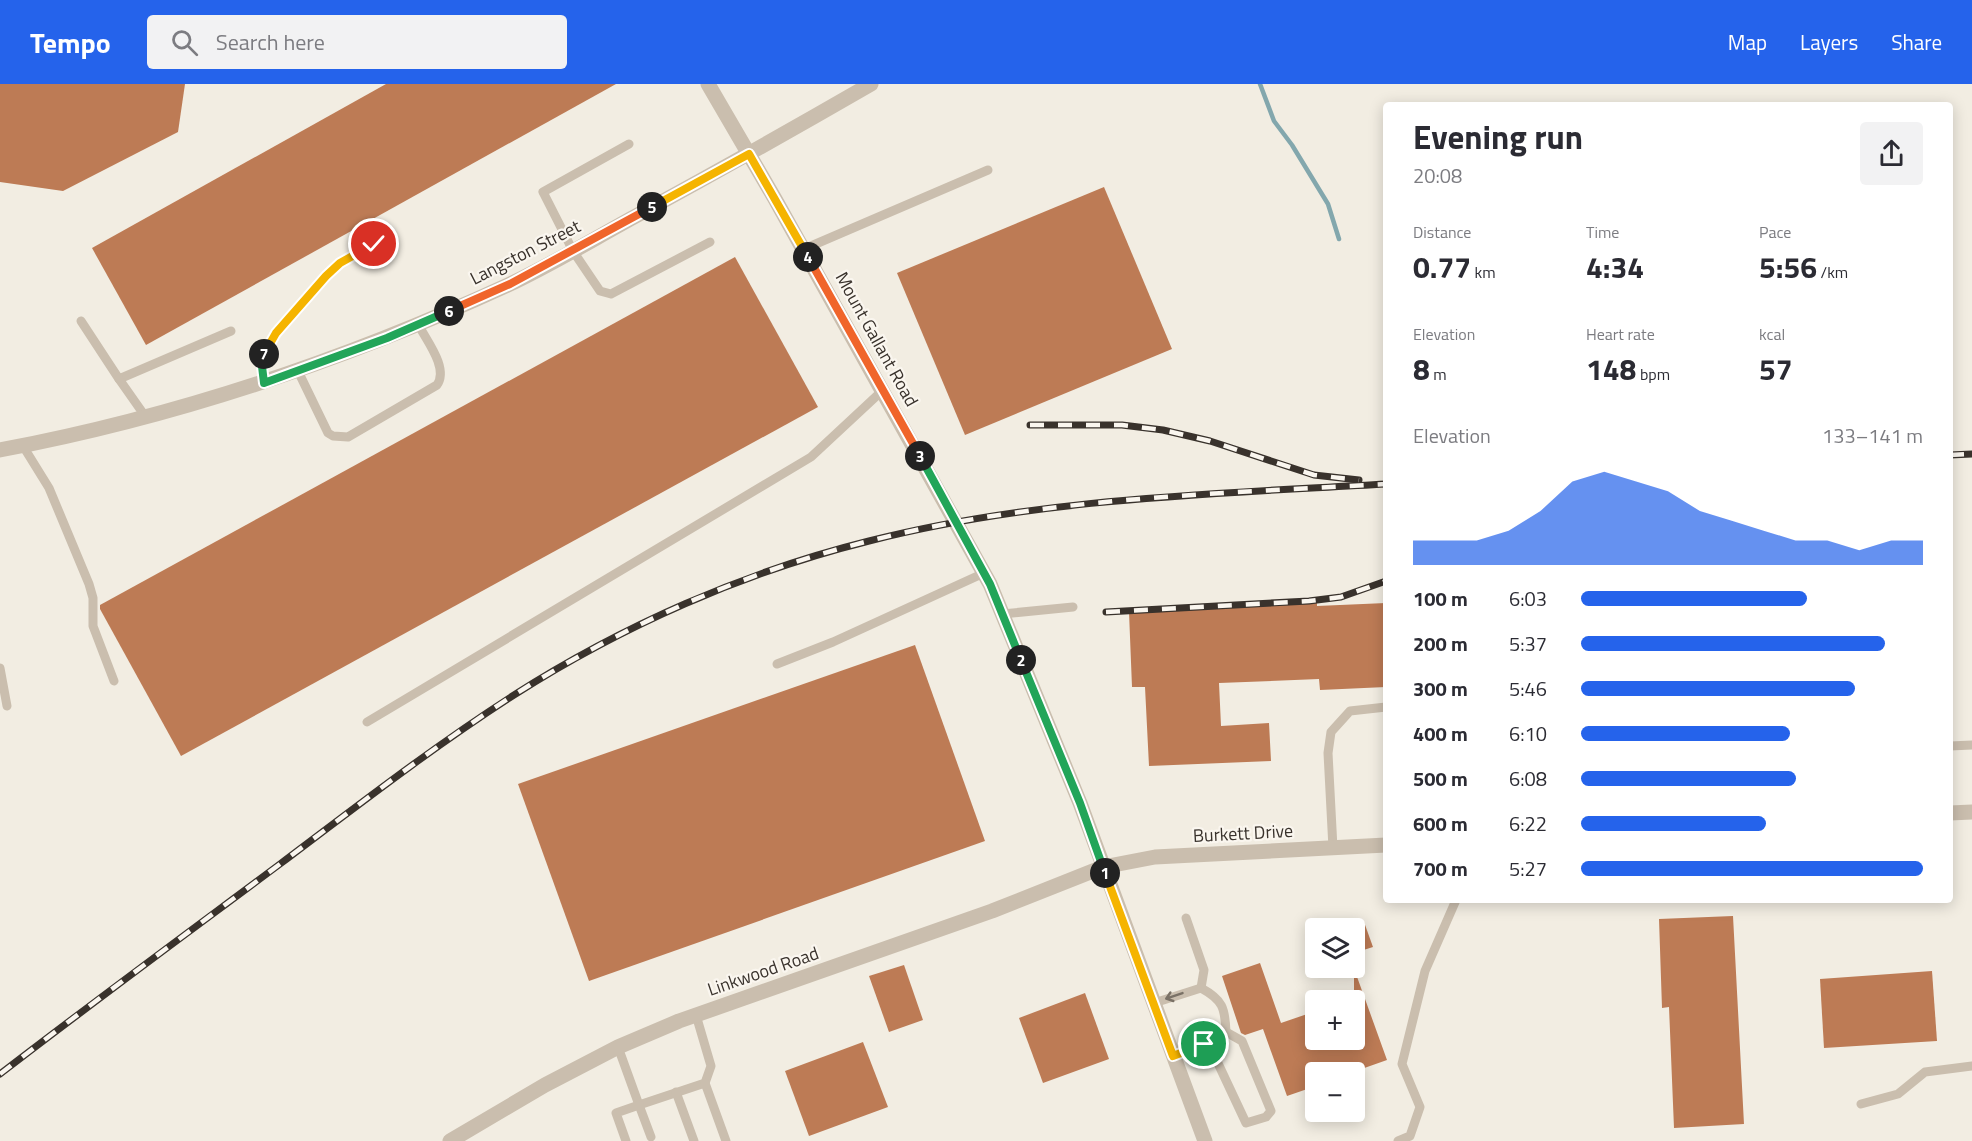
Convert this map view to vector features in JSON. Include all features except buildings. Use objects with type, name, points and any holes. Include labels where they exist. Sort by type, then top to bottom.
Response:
[{"type":"street","name":"Mount Gallant Road","points":[[708,84],[804,249],[984,573],[1080,803],[1205,1141]]},
{"type":"street","name":"Langston Street","points":[[0,450],[145,416],[264,383],[418,324],[510,284],[573,251],[871,84]]},
{"type":"street","points":[[1953,813],[1972,812]]},
{"type":"street","name":"Burkett Drive","points":[[1103,867],[1155,857],[1383,845]]},
{"type":"street","name":"Linkwood Road","points":[[450,1141],[545,1085],[618,1047],[696,1015],[992,911],[1103,867]]},
{"type":"lane","points":[[629,144],[543,192],[573,251],[600,291],[611,294],[710,242]]},
{"type":"lane","points":[[804,249],[988,170]]},
{"type":"lane","points":[[264,383],[261,358],[276,333],[340,263],[374,244]]},
{"type":"lane","points":[[81,321],[145,416]]},
{"type":"lane","points":[[298,371],[328,432],[333,436],[348,437],[437,385],[441,380],[438,362],[418,324]]},
{"type":"lane","points":[[119,379],[231,331]]},
{"type":"lane","points":[[367,722],[811,457],[883,390]]},
{"type":"lane","points":[[23,446],[49,488],[89,584],[93,598],[93,626],[114,681]]},
{"type":"lane","points":[[777,664],[832,642],[984,573]]},
{"type":"lane","points":[[1002,614],[1073,607]]},
{"type":"lane","points":[[0,668],[7,706]]},
{"type":"lane","points":[[1333,848],[1328,753],[1331,732],[1350,711],[1383,707]]},
{"type":"lane","points":[[1953,746],[1972,745]]},
{"type":"lane","points":[[1398,1141],[1410,1136],[1420,1107],[1402,1064],[1425,971],[1455,903]]},
{"type":"lane","points":[[1186,918],[1204,970],[1201,988]]},
{"type":"lane","points":[[1154,1004],[1201,988],[1215,996],[1225,1011],[1226,1032]]},
{"type":"lane","points":[[696,1015],[711,1066],[705,1083],[726,1141]]},
{"type":"lane","points":[[1173,1056],[1226,1032]]},
{"type":"lane","points":[[1208,1042],[1246,1123],[1266,1117],[1271,1111],[1242,1041],[1226,1032]]},
{"type":"lane","points":[[618,1047],[651,1137]]},
{"type":"lane","points":[[1861,1104],[1898,1094],[1925,1072],[1972,1066]]},
{"type":"lane","points":[[626,1141],[616,1113],[705,1083]]},
{"type":"lane","points":[[676,1092],[694,1141]]},
{"type":"waterway","points":[[1260,84],[1274,121],[1292,145],[1328,204],[1339,239]]},
{"type":"railway","points":[[1030,425],[1122,425],[1163,430],[1210,441],[1314,475],[1359,480]]},
{"type":"railway","points":[[1953,455],[1972,454]]},
{"type":"railway","points":[[0,1074],[454,735],[514,695],[597,646],[685,604],[776,568],[822,554],[869,541],[997,515],[1126,500],[1383,484]]},
{"type":"railway","points":[[1106,612],[1309,601],[1341,597],[1383,582]]},
{"type":"route","points":[[374,244],[340,263],[276,333],[261,358],[264,383],[387,338],[510,284],[749,154],[990,584],[1080,803],[1173,1056],[1204,1044]]}]
